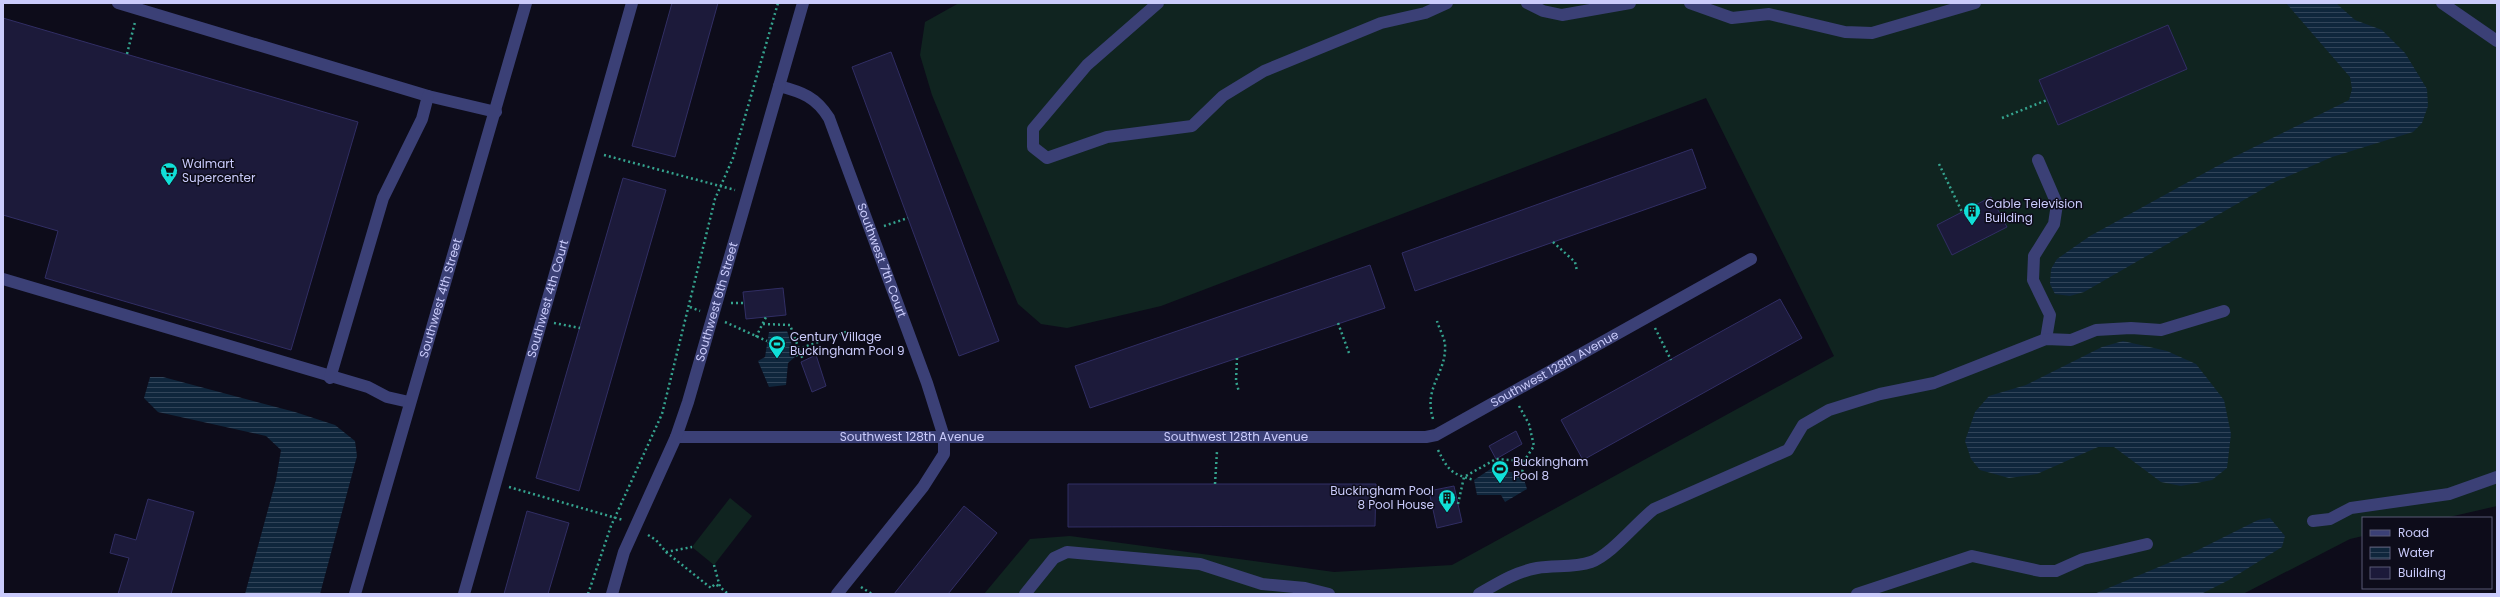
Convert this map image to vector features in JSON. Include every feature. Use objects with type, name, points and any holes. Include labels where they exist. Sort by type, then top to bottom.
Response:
[{"type":"street","points":[[118,3],[428,96],[496,112]]},
{"type":"street","name":"Southwest 4th Street","points":[[355,594],[409,402],[496,112],[526,3]]},
{"type":"street","name":"Southwest 4th Court","points":[[464,594],[632,3]]},
{"type":"street","name":"Southwest 6th Street","points":[[612,594],[624,552],[676,437],[714,317],[803,3]]},
{"type":"street","points":[[1158,3],[1087,65],[1033,129],[1033,147],[1046,158],[1107,137],[1192,126],[1222,96],[1264,71],[1381,23],[1425,13],[1447,3]]},
{"type":"street","points":[[1527,3],[1543,11],[1562,15],[1630,3]]},
{"type":"street","points":[[1690,3],[1732,18],[1768,14],[1845,32],[1872,33],[1975,3]]},
{"type":"street","points":[[2442,3],[2497,41]]},
{"type":"street","name":"Southwest 7th Court","points":[[779,86],[804,93],[822,106],[829,118],[922,368],[944,437],[944,454],[923,488],[838,594]]},
{"type":"street","points":[[330,378],[383,198],[422,119],[428,96]]},
{"type":"street","points":[[2038,160],[2057,204],[2054,224],[2034,256],[2033,280],[2050,315],[2046,339]]},
{"type":"street","name":"Southwest 128th Avenue","points":[[676,437],[1218,436],[1414,438],[1436,435],[1649,317],[1750,259]]},
{"type":"street","points":[[3,280],[330,378],[368,387],[387,397],[409,402]]},
{"type":"street","points":[[1479,594],[1512,575],[1538,568],[1592,562],[1611,549],[1638,521],[1654,509],[1788,450],[1803,425],[1829,410],[1880,394],[1934,383],[2046,339],[2071,340],[2103,330],[2131,328],[2161,330],[2224,311]]},
{"type":"street","points":[[2313,521],[2330,519],[2351,508],[2449,494],[2497,477]]},
{"type":"street","points":[[1857,594],[1972,556],[2040,571],[2056,571],[2083,559],[2147,544]]},
{"type":"street","points":[[1025,594],[1054,558],[1067,552],[1200,564],[1262,584],[1305,588],[1328,594]]},
{"type":"path","points":[[588,594],[616,516],[662,414],[690,307],[715,199],[733,158],[778,3]]},
{"type":"path","points":[[127,54],[139,9]]},
{"type":"path","points":[[2002,118],[2047,100]]},
{"type":"path","points":[[590,151],[720,187],[749,193]]},
{"type":"path","points":[[1938,164],[1962,212]]},
{"type":"path","points":[[870,231],[908,218]]},
{"type":"path","points":[[1553,242],[1575,262],[1577,272]]},
{"type":"path","points":[[690,307],[767,341]]},
{"type":"path","points":[[756,337],[766,317]]},
{"type":"path","points":[[1649,317],[1671,360]]},
{"type":"path","points":[[541,321],[580,328]]},
{"type":"path","points":[[1437,321],[1445,343],[1444,359],[1429,405],[1436,435],[1436,446],[1447,466],[1455,475],[1474,480]]},
{"type":"path","points":[[1338,323],[1349,354]]},
{"type":"path","points":[[763,324],[790,325],[799,353],[803,360]]},
{"type":"path","points":[[796,356],[804,347],[846,332]]},
{"type":"path","points":[[1237,358],[1236,381],[1239,392]]},
{"type":"path","points":[[1514,392],[1528,424],[1534,446],[1524,461],[1522,473]]},
{"type":"path","points":[[1215,484],[1218,436]]},
{"type":"path","points":[[1458,504],[1464,477],[1496,459],[1524,461]]},
{"type":"path","points":[[495,482],[616,516],[636,526],[656,540],[666,552],[711,588],[715,584],[728,594]]},
{"type":"path","points":[[666,552],[692,547]]},
{"type":"path","points":[[714,565],[720,587]]},
{"type":"green space","points":[[959,3],[2497,3],[2497,506],[2449,517],[2362,517],[2362,536],[2350,539],[2243,594],[984,594],[1030,539],[1070,536],[1334,572],[1452,565],[1834,356],[1706,98],[1161,306],[1067,328],[1041,324],[1018,304],[932,95],[920,55],[925,22]]},
{"type":"green space","points":[[730,498],[752,516],[714,565],[692,547]]},
{"type":"water","points":[[2286,3],[2336,3],[2355,20],[2382,30],[2405,53],[2427,89],[2428,106],[2422,123],[2413,132],[2332,157],[2275,182],[2084,292],[2070,296],[2055,294],[2050,284],[2051,269],[2057,259],[2090,236],[2230,159],[2349,100],[2352,89],[2350,77]]},
{"type":"water","name":"Century Village Buckingham Pool 9","points":[[787,331],[796,356],[788,363],[786,385],[769,387],[758,361],[765,357],[769,332]]},
{"type":"water","points":[[2123,341],[2167,351],[2196,364],[2224,400],[2231,434],[2227,468],[2212,480],[2181,486],[2161,482],[2114,447],[2098,447],[2037,474],[2009,478],[1980,470],[1971,459],[1965,441],[1975,412],[1989,396],[2026,385],[2102,347]]},
{"type":"water","points":[[150,377],[163,377],[295,412],[335,425],[355,441],[357,456],[320,594],[245,594],[276,480],[281,450],[266,436],[158,412],[144,398]]},
{"type":"water","name":"Buckingham Pool 8","points":[[1495,466],[1501,472],[1522,473],[1527,489],[1505,502],[1501,495],[1477,495],[1474,480]]},
{"type":"water","points":[[2270,518],[2285,536],[2282,547],[2229,580],[2201,594],[2094,594],[2190,554],[2258,520]]},
{"type":"building","points":[[672,3],[718,3],[675,157],[632,146]]},
{"type":"building","points":[[3,18],[358,122],[291,350],[45,278],[58,231],[3,215]]},
{"type":"building","points":[[2168,25],[2187,69],[2058,125],[2039,80]]},
{"type":"building","points":[[891,52],[999,341],[959,356],[852,67]]},
{"type":"building","points":[[1692,149],[1706,188],[1415,291],[1402,253]]},
{"type":"building","points":[[623,178],[666,190],[579,491],[536,478]]},
{"type":"building","name":"Cable Television Building","points":[[1991,197],[2007,227],[1952,255],[1937,225]]},
{"type":"building","points":[[1370,265],[1385,308],[1090,408],[1075,366]]},
{"type":"building","points":[[783,288],[786,315],[746,319],[743,292]]},
{"type":"building","points":[[1780,299],[1802,338],[1583,460],[1561,420]]},
{"type":"building","points":[[816,355],[826,386],[812,392],[801,362]]},
{"type":"building","points":[[1516,431],[1522,444],[1496,459],[1489,446]]},
{"type":"building","points":[[1068,484],[1376,484],[1375,526],[1068,527]]},
{"type":"building","name":"Buckingham Pool 8 Pool House","points":[[1454,486],[1462,522],[1437,528],[1429,491]]},
{"type":"building","points":[[148,499],[194,512],[171,594],[118,594],[129,558],[110,553],[115,534],[136,540]]},
{"type":"building","points":[[964,506],[997,533],[948,594],[894,594]]},
{"type":"building","points":[[527,511],[569,523],[548,594],[504,594]]},
{"type":"place","name":"Walmart Supercenter","points":[[169,186]]},
{"type":"place","name":"Cable Television Building","points":[[1972,226]]},
{"type":"place","name":"Century Village Buckingham Pool 9","points":[[777,359]]},
{"type":"place","name":"Buckingham Pool 8","points":[[1500,484]]},
{"type":"place","name":"Buckingham Pool 8 Pool House","points":[[1447,513]]}]
